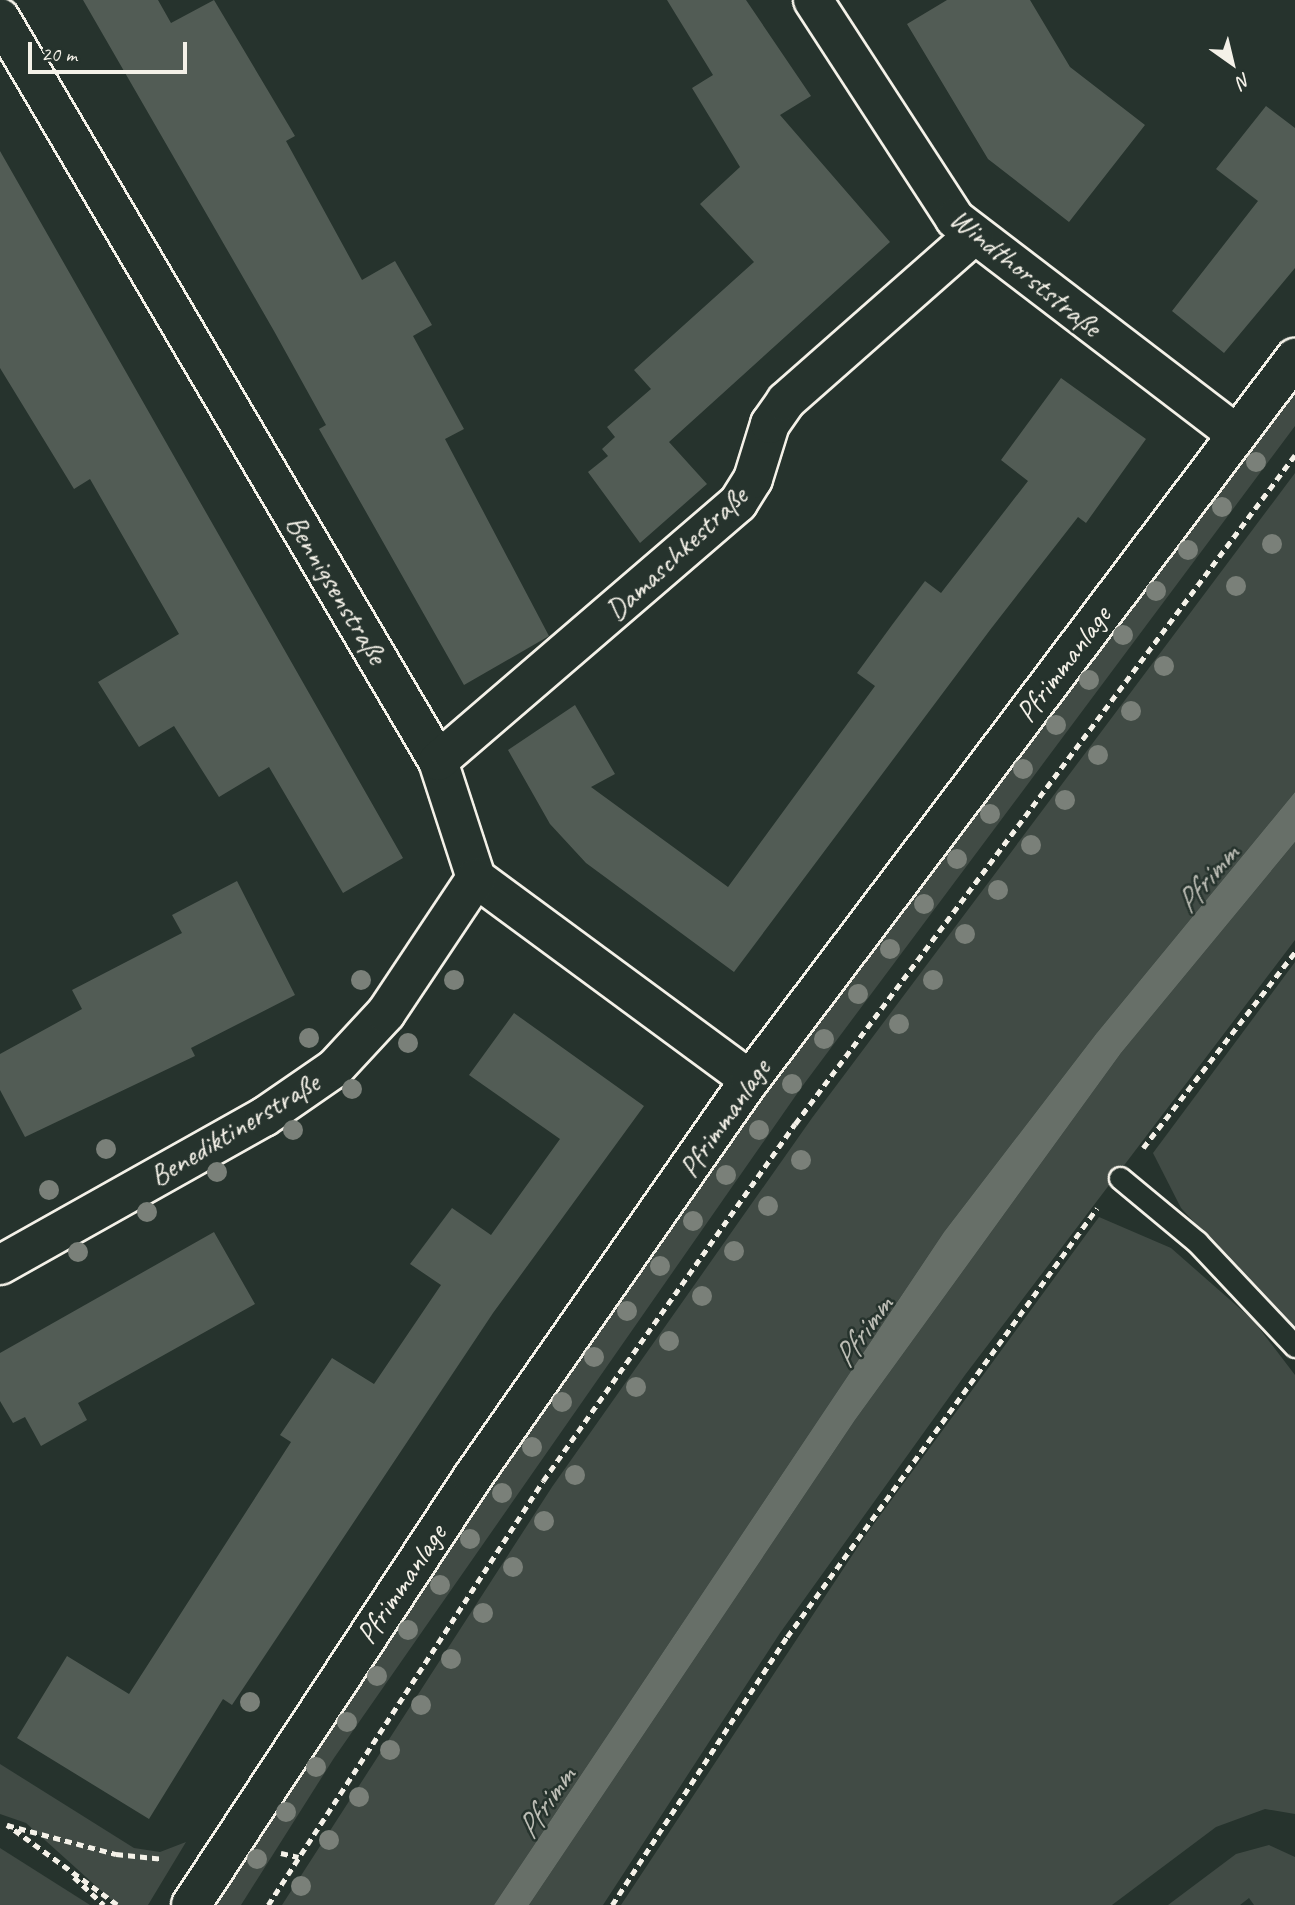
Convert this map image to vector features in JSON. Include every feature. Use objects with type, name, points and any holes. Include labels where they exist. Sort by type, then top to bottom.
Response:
[{"type":"street","name":"Windthorststraße","points":[[813,0],[938,199],[973,236],[1236,434]]},
{"type":"street","name":"Bennigsenstraße","points":[[0,18],[438,761],[476,878]]},
{"type":"street","name":"Damaschkestraße","points":[[438,761],[738,503],[753,479],[770,424],[786,401],[973,236]]},
{"type":"street","name":"Pfrimmanlage","points":[[191,1905],[472,1478],[750,1080],[1295,358]]},
{"type":"street","points":[[476,878],[750,1080]]},
{"type":"street","name":"Benediktinerstraße","points":[[0,1265],[264,1117],[335,1068],[386,1013],[476,878]]},
{"type":"lane","points":[[1120,1178],[1197,1242],[1295,1346]]},
{"type":"path","name":"Pfrimmanlage","points":[[268,1905],[543,1481],[795,1124],[1295,455]]},
{"type":"path","points":[[612,1905],[795,1626],[1120,1178],[1295,952]]},
{"type":"path","points":[[0,1823],[146,1860],[175,1859],[230,1842]]},
{"type":"path","points":[[7,1825],[104,1905]]},
{"type":"path","points":[[7,1825],[117,1905]]},
{"type":"shaded area","points":[[1295,392],[1295,426],[801,1088],[334,1758],[241,1905],[213,1905],[507,1460],[766,1094],[1126,607]]},
{"type":"shaded area","points":[[1295,473],[1295,792],[1096,1034],[944,1232],[494,1905],[282,1905],[552,1487],[812,1118]]},
{"type":"shaded area","points":[[1295,792],[1295,842],[1121,1053],[855,1420],[529,1905],[494,1905],[944,1232],[1096,1034]]},
{"type":"shaded area","points":[[1295,842],[1295,940],[965,1375],[780,1633],[603,1905],[529,1905],[855,1420],[1121,1053]]},
{"type":"shaded area","points":[[1295,962],[1295,1333],[1181,1208],[1153,1153]]},
{"type":"shaded area","points":[[1099,1217],[1171,1248],[1253,1320],[1295,1375],[1295,1814],[1265,1809],[1216,1827],[1112,1905],[621,1905],[865,1536]]},
{"type":"shaded area","points":[[0,1764],[134,1848],[160,1852],[186,1842],[148,1905],[117,1905],[26,1823],[0,1814]]},
{"type":"shaded area","points":[[1269,1845],[1295,1857],[1295,1905],[1254,1905],[1249,1898],[1240,1905],[1168,1905],[1236,1854]]},
{"type":"shaded area","points":[[0,1848],[90,1905],[0,1905]]},
{"type":"building","points":[[83,0],[158,0],[171,23],[214,0],[295,136],[286,141],[362,280],[395,261],[432,325],[413,336],[464,429],[445,439],[549,636],[464,685],[319,429],[326,425],[274,331]]},
{"type":"building","points":[[667,0],[746,0],[811,96],[780,115],[890,242],[669,442],[707,484],[640,543],[588,472],[608,456],[602,449],[615,437],[607,427],[651,389],[634,370],[754,262],[700,204],[740,167],[692,88],[713,75]]},
{"type":"building","points":[[947,0],[1030,0],[1070,67],[1145,125],[1069,222],[988,159],[907,24]]},
{"type":"building","points":[[1266,106],[1295,128],[1295,268],[1224,353],[1172,311],[1258,201],[1216,169]]},
{"type":"building","points":[[0,151],[403,858],[343,893],[269,767],[219,797],[174,726],[139,747],[98,682],[179,634],[90,479],[74,489],[0,368]]},
{"type":"building","points":[[1061,378],[1146,439],[1086,523],[1078,517],[990,630],[734,972],[586,863],[550,824],[508,750],[575,705],[615,774],[591,787],[728,887],[875,686],[857,673],[892,625],[925,581],[941,593],[1028,481],[1001,460]]},
{"type":"building","points":[[237,881],[295,995],[191,1048],[195,1056],[25,1137],[0,1090],[0,1054],[82,1009],[72,990],[182,933],[172,915]]},
{"type":"building","points":[[514,1013],[644,1106],[493,1313],[232,1705],[223,1699],[149,1819],[17,1738],[67,1656],[129,1694],[291,1442],[280,1435],[332,1358],[374,1384],[441,1285],[410,1264],[452,1208],[491,1235],[560,1139],[469,1075]]},
{"type":"building","points":[[214,1232],[255,1304],[78,1403],[87,1420],[41,1446],[25,1417],[13,1423],[0,1401],[0,1353]]},
{"type":"water label","name":"Pfrimm","points":[[1207,879]]},
{"type":"water label","name":"Pfrimm","points":[[863,1332]]},
{"type":"water label","name":"Pfrimm","points":[[546,1803]]}]
